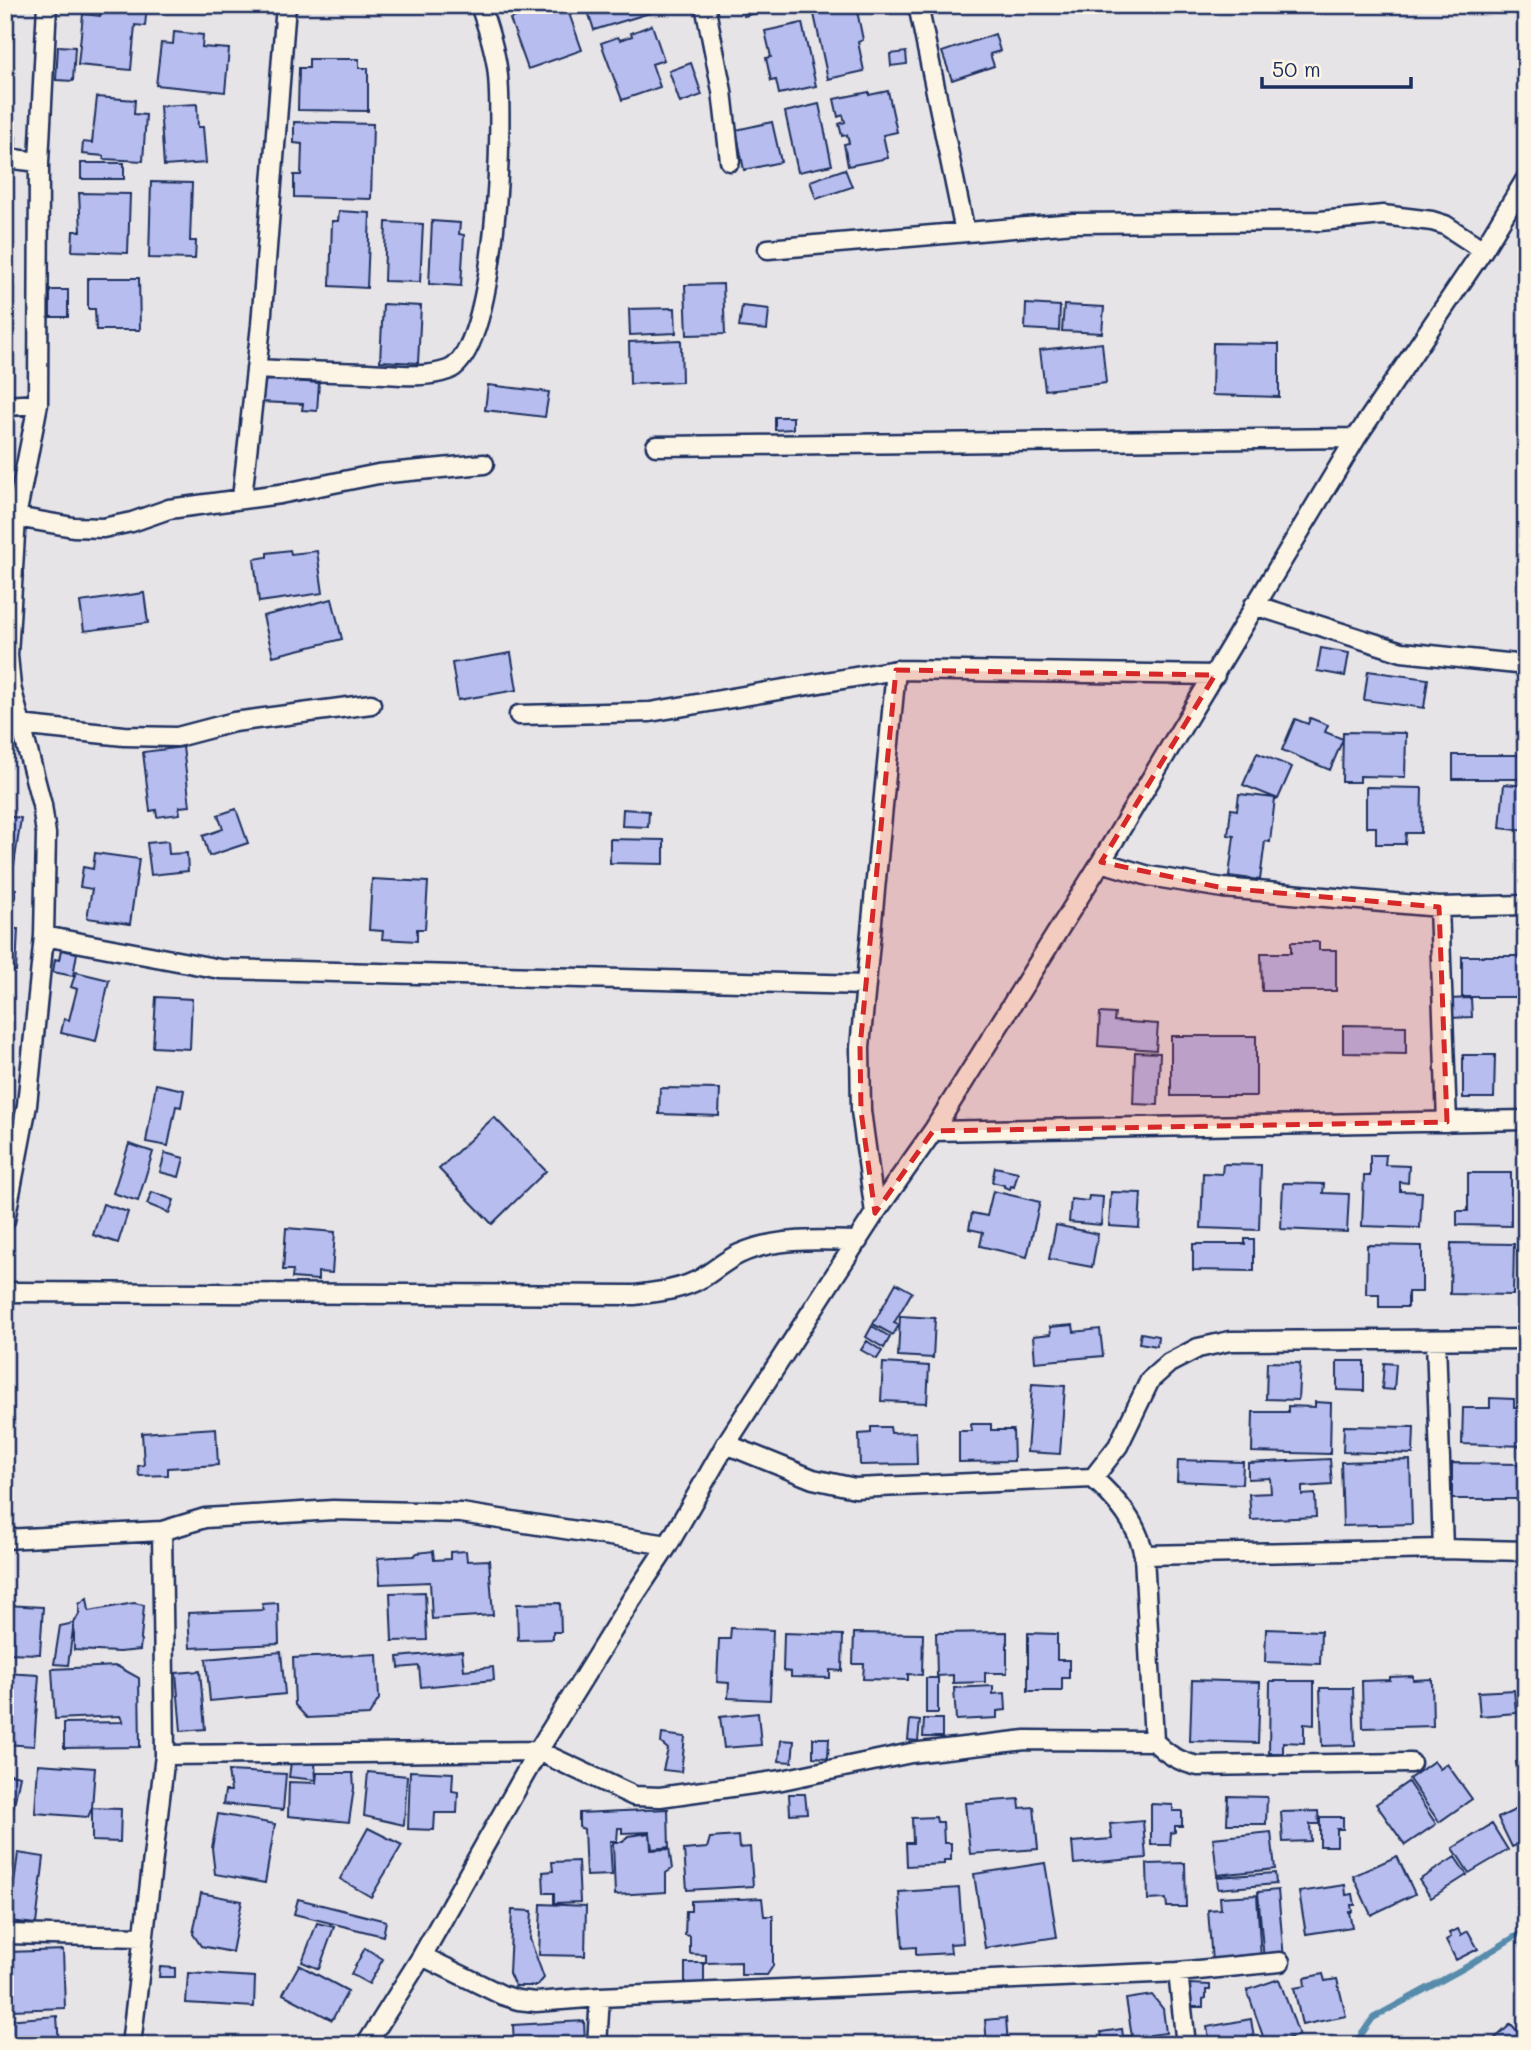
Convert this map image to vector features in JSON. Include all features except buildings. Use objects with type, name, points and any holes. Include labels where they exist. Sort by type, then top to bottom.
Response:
[{"type":"street","points":[[5,1220],[27,1105],[44,936],[46,834],[42,804],[12,726],[8,655],[16,517],[38,404],[39,162],[47,5]]},
{"type":"street","points":[[242,498],[256,369],[286,5]]},
{"type":"street","points":[[256,369],[423,375],[450,369],[467,354],[475,335],[487,275],[499,185],[497,68],[481,5]]},
{"type":"street","points":[[705,5],[722,91],[730,161]]},
{"type":"street","points":[[918,5],[965,232]]},
{"type":"street","points":[[5,158],[39,162]]},
{"type":"street","points":[[366,2045],[422,1956],[538,1751],[668,1545],[726,1444],[875,1213],[933,1131],[1101,862],[1356,438],[1483,250],[1526,179]]},
{"type":"street","points":[[768,249],[1074,223],[1320,221],[1383,215],[1445,225],[1483,250]]},
{"type":"street","points":[[5,406],[38,404]]},
{"type":"street","points":[[656,446],[1356,438]]},
{"type":"street","points":[[16,517],[74,527],[103,528],[132,523],[169,509],[279,494],[378,474],[484,464]]},
{"type":"street","points":[[1254,605],[1402,652],[1526,664]]},
{"type":"street","points":[[519,715],[650,712],[895,670],[1215,675]]},
{"type":"street","points":[[875,1213],[861,1111],[860,1047],[895,670]]},
{"type":"street","points":[[12,726],[124,736],[177,737],[259,718],[371,704]]},
{"type":"street","points":[[1101,862],[1149,876],[1223,888],[1439,906],[1526,905]]},
{"type":"street","points":[[1439,906],[1447,1122]]},
{"type":"street","points":[[44,936],[220,969],[866,985]]},
{"type":"street","points":[[933,1131],[1526,1120]]},
{"type":"street","points":[[5,1292],[634,1295],[672,1290],[700,1279],[740,1254],[777,1243],[810,1240],[858,1241]]},
{"type":"street","points":[[1436,1339],[1443,1549]]},
{"type":"street","points":[[1093,1478],[1118,1446],[1150,1380],[1168,1363],[1198,1348],[1230,1341],[1526,1339]]},
{"type":"street","points":[[726,1444],[813,1479],[855,1488],[1093,1478],[1116,1499],[1135,1524],[1144,1555],[1154,1741],[1162,1749],[1181,1762],[1198,1766],[1411,1763]]},
{"type":"street","points":[[5,1539],[162,1531],[205,1518],[333,1510],[461,1513],[668,1545]]},
{"type":"street","points":[[131,2045],[165,1755],[162,1531]]},
{"type":"street","points":[[1144,1555],[1526,1550]]},
{"type":"street","points":[[165,1755],[538,1751],[634,1796],[660,1797],[782,1780],[937,1750],[1026,1740],[1154,1741]]},
{"type":"street","points":[[5,1934],[143,1937]]},
{"type":"street","points":[[422,1956],[502,1995],[536,2002],[1178,1972],[1280,1962]]},
{"type":"street","points":[[1178,1972],[1186,2045]]},
{"type":"street","points":[[597,2045],[600,1997]]},
{"type":"highlighted area","points":[[896,670],[1215,675],[1101,862],[1223,888],[1439,907],[1447,1122],[933,1131],[875,1213],[861,1111],[860,1047]]},
{"type":"waterway","points":[[1354,2045],[1373,2018],[1466,1967],[1519,1934],[1526,1926]]}]
